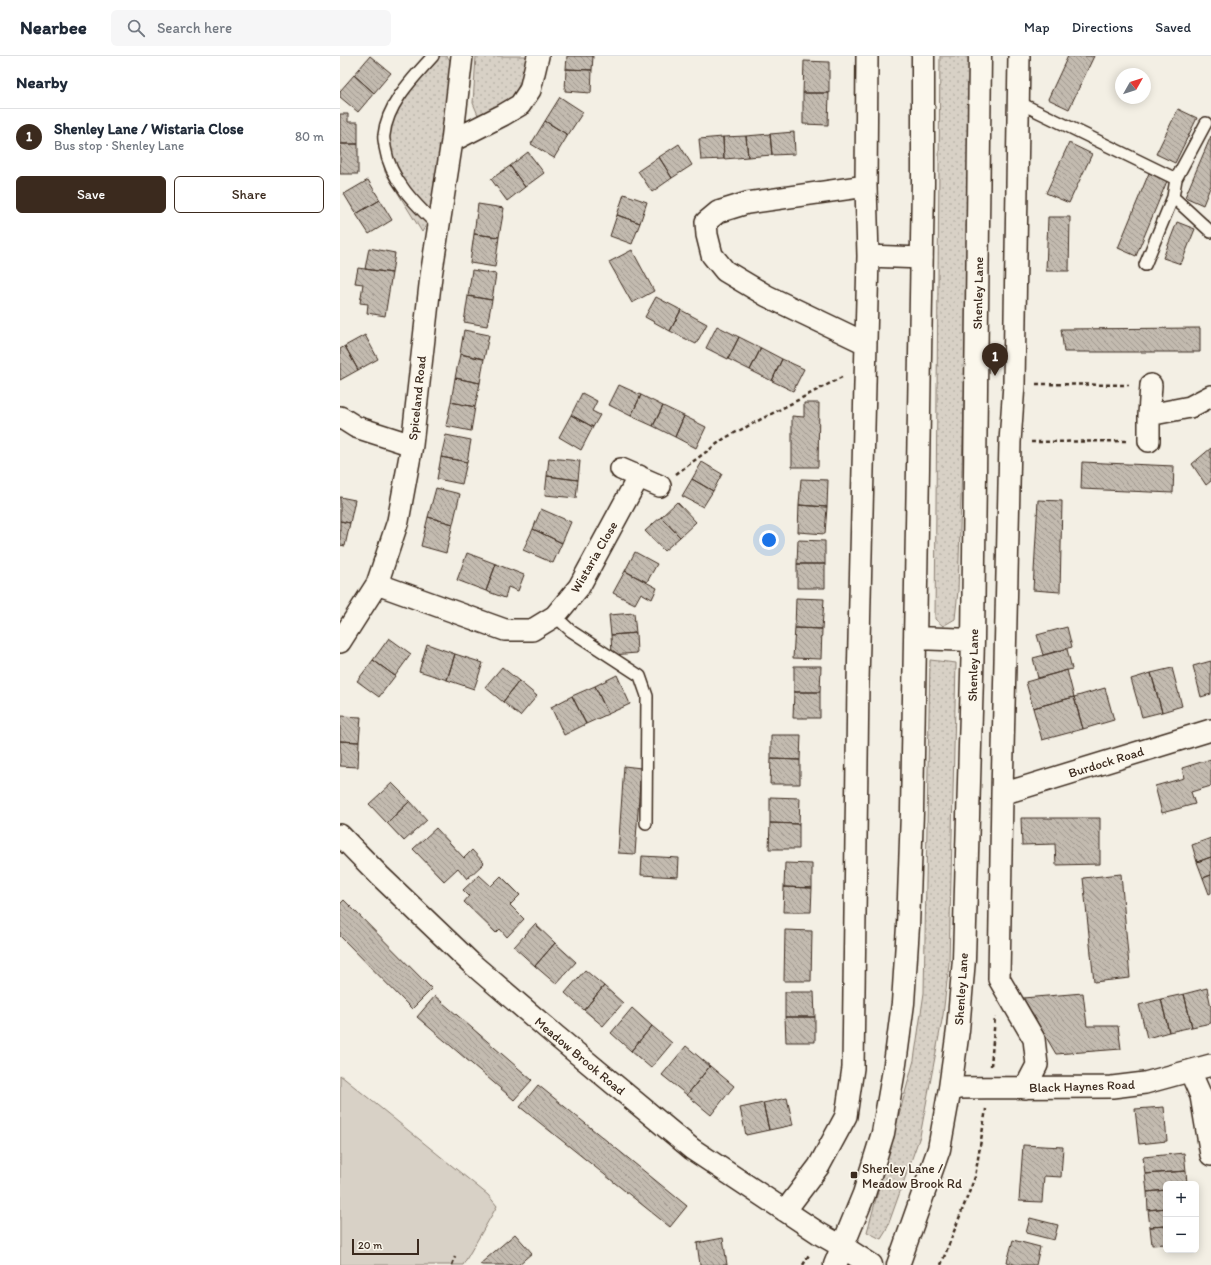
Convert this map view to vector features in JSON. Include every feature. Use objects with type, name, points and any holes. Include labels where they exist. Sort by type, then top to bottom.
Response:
[{"type":"main road","points":[[871,1265],[839,1256],[864,1194],[883,1133],[895,1064],[903,1003],[908,926],[912,812],[922,258],[923,56]]},
{"type":"main road","name":"Shenley Lane","points":[[898,1265],[939,1149],[950,1088],[958,1030],[964,960],[973,640],[980,56]]},
{"type":"main road","points":[[915,638],[973,640]]},
{"type":"street","name":"Spiceland Road","points":[[340,642],[377,584],[398,521],[412,445],[431,276],[452,141],[462,56]]},
{"type":"street","points":[[452,141],[503,116],[520,105],[530,90],[538,56]]},
{"type":"street","points":[[785,1210],[819,1166],[846,1116],[853,1068],[858,675],[864,366],[868,256],[866,186],[867,56]]},
{"type":"street","points":[[1019,56],[1014,384],[1010,442],[999,979],[1034,1039],[1037,1065],[1025,1088]]},
{"type":"street","points":[[865,343],[767,296],[725,271],[712,255],[707,235],[706,222],[718,212],[747,203],[866,186]]},
{"type":"street","points":[[868,256],[922,258]]},
{"type":"street","points":[[1148,441],[1151,385]]},
{"type":"street","points":[[1149,415],[1190,407],[1211,396]]},
{"type":"street","points":[[340,417],[356,427],[412,445]]},
{"type":"street","name":"Wistaria Close","points":[[377,584],[505,630],[532,630],[555,616],[578,587],[630,473],[660,486]]},
{"type":"street","name":"Burdock Road","points":[[1002,794],[1211,730]]},
{"type":"street","name":"Meadow Brook Road","points":[[340,834],[380,876],[471,963],[556,1036],[692,1149],[820,1234],[839,1256]]},
{"type":"street","name":"Black Haynes Road","points":[[950,1088],[1112,1087],[1145,1083],[1211,1065]]},
{"type":"street","points":[[1190,1071],[1201,1096],[1211,1155]]},
{"type":"lane","points":[[433,56],[402,93],[387,121],[384,136],[387,158],[392,170],[414,203],[439,227]]},
{"type":"lane","points":[[1018,102],[1176,179]]},
{"type":"lane","points":[[1145,265],[1172,197],[1176,179],[1206,123]]},
{"type":"lane","points":[[1172,197],[1211,232]]},
{"type":"lane","points":[[555,616],[571,631],[640,676],[647,696],[646,823]]},
{"type":"path","points":[[660,486],[726,438],[864,366]]},
{"type":"path","points":[[1014,384],[1151,385]]},
{"type":"path","points":[[1010,442],[1148,441]]},
{"type":"path","points":[[941,1265],[975,1177],[989,1088],[999,979]]},
{"type":"path","points":[[452,1265],[455,1257]]},
{"type":"shaded area","points":[[434,56],[447,56],[454,66],[435,210],[422,232],[385,172],[379,139],[428,58]]},
{"type":"shaded area","points":[[476,56],[529,56],[529,60],[515,95],[501,107],[478,115],[473,103]]},
{"type":"shaded area","points":[[940,56],[969,56],[970,220],[958,591],[955,619],[943,626],[935,619]]},
{"type":"shaded area","points":[[930,660],[956,663],[949,964],[943,1015],[920,1136],[886,1231],[881,1239],[867,1232],[914,1060],[924,993]]},
{"type":"shaded area","points":[[340,1075],[488,1195],[497,1206],[463,1265],[340,1265]]},
{"type":"building","points":[[370,56],[391,73],[374,93],[354,75]]},
{"type":"building","points":[[567,56],[593,56],[592,70],[566,69]]},
{"type":"building","points":[[1068,56],[1094,56],[1069,109],[1048,99]]},
{"type":"building","points":[[804,61],[829,62],[829,93],[803,93]]},
{"type":"building","points":[[566,69],[592,70],[591,93],[565,91]]},
{"type":"building","points":[[354,75],[374,93],[358,112],[340,97],[340,91]]},
{"type":"building","points":[[803,93],[829,93],[828,125],[803,124]]},
{"type":"building","points":[[560,97],[583,112],[568,135],[545,121]]},
{"type":"building","points":[[1178,109],[1197,118],[1175,163],[1156,154]]},
{"type":"building","points":[[340,114],[348,114],[348,122],[358,122],[358,144],[340,144]]},
{"type":"building","points":[[545,121],[568,135],[554,158],[531,144]]},
{"type":"building","points":[[794,132],[795,154],[772,155],[770,134]]},
{"type":"building","points":[[770,134],[772,155],[748,157],[746,136]]},
{"type":"building","points":[[746,136],[748,157],[724,159],[723,137]]},
{"type":"building","points":[[1211,136],[1211,185],[1203,205],[1185,197]]},
{"type":"building","points":[[723,137],[724,159],[701,160],[699,139]]},
{"type":"building","points":[[1069,143],[1092,154],[1069,203],[1046,193]]},
{"type":"building","points":[[340,144],[358,144],[358,174],[340,174]]},
{"type":"building","points":[[679,144],[692,165],[672,178],[659,157]]},
{"type":"building","points":[[528,152],[544,173],[525,187],[510,166]]},
{"type":"building","points":[[659,157],[672,178],[652,192],[638,171]]},
{"type":"building","points":[[510,166],[525,187],[507,201],[491,179]]},
{"type":"building","points":[[1149,173],[1167,181],[1136,256],[1118,248]]},
{"type":"building","points":[[368,180],[380,200],[356,214],[344,194]]},
{"type":"building","points":[[624,194],[647,202],[640,223],[617,215]]},
{"type":"building","points":[[380,200],[392,220],[369,234],[356,214]]},
{"type":"building","points":[[478,204],[504,208],[499,237],[474,234]]},
{"type":"building","points":[[617,215],[640,223],[632,244],[610,236]]},
{"type":"building","points":[[1048,217],[1070,217],[1069,271],[1046,271]]},
{"type":"building","points":[[1177,222],[1195,229],[1181,264],[1163,258]]},
{"type":"building","points":[[474,234],[499,237],[495,267],[470,263]]},
{"type":"building","points":[[369,248],[395,253],[392,273],[365,269]]},
{"type":"building","points":[[632,250],[654,291],[632,303],[609,262]]},
{"type":"building","points":[[358,268],[392,273],[385,316],[367,313],[368,304],[360,303],[363,284],[355,283]]},
{"type":"building","points":[[472,270],[496,274],[492,300],[468,296]]},
{"type":"building","points":[[468,296],[492,300],[487,326],[464,322]]},
{"type":"building","points":[[656,297],[681,310],[670,331],[645,317]]},
{"type":"building","points":[[681,310],[707,324],[696,344],[670,331]]},
{"type":"building","points":[[717,326],[739,337],[728,359],[706,348]]},
{"type":"building","points":[[1200,328],[1200,352],[1064,352],[1061,329]]},
{"type":"building","points":[[464,330],[489,335],[484,359],[460,354]]},
{"type":"building","points":[[365,335],[378,359],[358,370],[345,346]]},
{"type":"building","points":[[739,337],[761,348],[750,370],[728,359]]},
{"type":"building","points":[[345,346],[358,370],[340,380],[340,349]]},
{"type":"building","points":[[761,348],[782,359],[772,381],[750,370]]},
{"type":"building","points":[[460,354],[484,359],[480,383],[455,378]]},
{"type":"building","points":[[782,359],[804,369],[793,391],[772,381]]},
{"type":"building","points":[[455,378],[480,383],[475,407],[451,402]]},
{"type":"building","points":[[619,385],[641,395],[631,416],[609,405]]},
{"type":"building","points":[[582,393],[597,401],[592,411],[600,415],[593,427],[571,415]]},
{"type":"building","points":[[641,395],[663,406],[653,426],[631,416]]},
{"type":"building","points":[[451,402],[475,407],[471,431],[446,426]]},
{"type":"building","points":[[804,403],[819,403],[818,467],[792,467],[792,416],[804,417]]},
{"type":"building","points":[[663,406],[684,416],[675,437],[653,426]]},
{"type":"building","points":[[571,415],[593,427],[581,450],[559,437]]},
{"type":"building","points":[[684,416],[706,427],[696,448],[675,437]]},
{"type":"building","points":[[446,435],[471,440],[467,462],[441,457]]},
{"type":"building","points":[[1211,448],[1211,481],[1206,485],[1192,464]]},
{"type":"building","points":[[441,457],[467,462],[462,484],[437,479]]},
{"type":"building","points":[[549,458],[580,461],[578,480],[547,476]]},
{"type":"building","points":[[702,462],[722,474],[713,491],[692,479]]},
{"type":"building","points":[[1082,462],[1174,466],[1173,493],[1081,489]]},
{"type":"building","points":[[547,476],[578,480],[576,498],[545,495]]},
{"type":"building","points":[[692,479],[713,491],[703,507],[682,496]]},
{"type":"building","points":[[801,479],[828,480],[827,507],[799,505]]},
{"type":"building","points":[[436,488],[460,494],[453,524],[428,517]]},
{"type":"building","points":[[340,497],[355,500],[350,523],[340,521]]},
{"type":"building","points":[[1038,500],[1062,501],[1060,592],[1033,590]]},
{"type":"building","points":[[677,502],[696,522],[680,537],[661,517]]},
{"type":"building","points":[[799,505],[827,507],[825,534],[798,532]]},
{"type":"building","points":[[541,509],[571,522],[562,543],[533,529]]},
{"type":"building","points":[[428,517],[453,524],[446,553],[421,546]]},
{"type":"building","points":[[661,517],[680,537],[664,551],[645,531]]},
{"type":"building","points":[[340,521],[350,523],[345,546],[340,545]]},
{"type":"building","points":[[533,529],[562,543],[553,563],[523,550]]},
{"type":"building","points":[[798,540],[825,541],[825,564],[797,564]]},
{"type":"building","points":[[635,552],[657,564],[647,582],[625,571]]},
{"type":"building","points":[[467,553],[496,564],[486,591],[457,580]]},
{"type":"building","points":[[496,564],[524,575],[518,591],[508,587],[505,598],[486,591]]},
{"type":"building","points":[[797,564],[825,564],[825,588],[797,588]]},
{"type":"building","points":[[625,571],[657,588],[652,599],[641,593],[635,604],[613,593]]},
{"type":"building","points":[[796,598],[824,599],[822,629],[795,628]]},
{"type":"building","points":[[634,613],[636,633],[611,635],[609,615]]},
{"type":"building","points":[[1067,627],[1072,647],[1043,655],[1037,635]]},
{"type":"building","points":[[795,628],[822,629],[821,659],[793,658]]},
{"type":"building","points":[[636,633],[637,653],[612,655],[611,635]]},
{"type":"building","points":[[389,638],[411,654],[395,676],[373,660]]},
{"type":"building","points":[[427,644],[455,654],[447,680],[419,671]]},
{"type":"building","points":[[1067,649],[1072,669],[1038,678],[1033,658]]},
{"type":"building","points":[[455,654],[483,663],[474,689],[447,680]]},
{"type":"building","points":[[373,660],[395,676],[379,697],[357,681]]},
{"type":"building","points":[[1211,661],[1211,694],[1201,697],[1193,666]]},
{"type":"building","points":[[794,666],[821,666],[820,692],[794,692]]},
{"type":"building","points":[[502,667],[519,681],[503,702],[485,687]]},
{"type":"building","points":[[1172,668],[1182,706],[1162,712],[1151,673]]},
{"type":"building","points":[[1067,670],[1074,697],[1033,708],[1026,682]]},
{"type":"building","points":[[1151,673],[1162,712],[1142,717],[1131,679]]},
{"type":"building","points":[[617,675],[630,704],[608,714],[595,686]]},
{"type":"building","points":[[519,681],[537,696],[520,716],[503,702]]},
{"type":"building","points":[[595,686],[608,714],[586,724],[572,696]]},
{"type":"building","points":[[1105,688],[1114,720],[1083,729],[1074,697]]},
{"type":"building","points":[[794,692],[820,692],[820,718],[793,718]]},
{"type":"building","points":[[572,696],[586,724],[564,735],[551,707]]},
{"type":"building","points":[[1074,697],[1083,729],[1042,740],[1033,708]]},
{"type":"building","points":[[340,716],[361,717],[359,742],[340,741]]},
{"type":"building","points":[[771,735],[801,735],[800,760],[771,759]]},
{"type":"building","points":[[340,741],[359,742],[358,767],[340,766]]},
{"type":"building","points":[[771,759],[800,760],[800,784],[770,784]]},
{"type":"building","points":[[1211,759],[1211,786],[1191,792],[1195,804],[1162,813],[1155,786],[1184,778],[1182,768]]},
{"type":"building","points":[[624,766],[641,768],[635,854],[618,853]]},
{"type":"building","points":[[392,783],[410,801],[387,823],[369,804]]},
{"type":"building","points":[[770,797],[800,798],[799,824],[770,823]]},
{"type":"building","points":[[410,801],[427,820],[404,841],[387,823]]},
{"type":"building","points":[[1021,818],[1100,818],[1100,864],[1056,865],[1055,844],[1022,845]]},
{"type":"building","points":[[770,823],[799,824],[799,849],[769,849]]},
{"type":"building","points":[[436,828],[464,858],[472,850],[484,863],[467,879],[458,868],[444,881],[413,849]]},
{"type":"building","points":[[1211,838],[1211,857],[1197,862],[1192,845]]},
{"type":"building","points":[[642,856],[679,858],[678,877],[641,875]]},
{"type":"building","points":[[1211,857],[1211,875],[1203,878],[1197,862]]},
{"type":"building","points":[[785,863],[812,864],[812,888],[784,887]]},
{"type":"building","points":[[1121,874],[1130,978],[1094,982],[1083,878]]},
{"type":"building","points":[[479,875],[491,886],[501,876],[520,895],[510,905],[524,919],[507,937],[500,929],[496,933],[464,902],[469,896],[463,890]]},
{"type":"building","points":[[1211,875],[1211,893],[1209,894],[1203,878]]},
{"type":"building","points":[[784,887],[812,888],[811,912],[783,912]]},
{"type":"building","points":[[344,900],[432,989],[412,1009],[340,936],[340,904]]},
{"type":"building","points":[[535,924],[555,943],[535,966],[514,947]]},
{"type":"building","points":[[785,930],[812,931],[811,981],[784,981]]},
{"type":"building","points":[[555,943],[576,962],[556,984],[535,966]]},
{"type":"building","points":[[585,970],[604,986],[584,1010],[565,993]]},
{"type":"building","points":[[604,986],[623,1003],[603,1026],[584,1010]]},
{"type":"building","points":[[1207,988],[1211,1007],[1211,1023],[1192,1027],[1184,994]]},
{"type":"building","points":[[785,992],[814,992],[815,1017],[785,1017]]},
{"type":"building","points":[[1083,993],[1087,1026],[1118,1026],[1121,1049],[1056,1054],[1023,998]]},
{"type":"building","points":[[1184,994],[1192,1027],[1169,1032],[1161,999]]},
{"type":"building","points":[[435,996],[532,1080],[514,1100],[417,1017]]},
{"type":"building","points":[[1161,999],[1169,1032],[1147,1038],[1139,1005]]},
{"type":"building","points":[[632,1008],[652,1026],[631,1051],[611,1033]]},
{"type":"building","points":[[785,1017],[815,1017],[815,1042],[786,1042]]},
{"type":"building","points":[[652,1026],[672,1043],[651,1068],[631,1051]]},
{"type":"building","points":[[686,1046],[710,1066],[687,1095],[662,1075]]},
{"type":"building","points":[[710,1066],[734,1086],[711,1115],[687,1095]]},
{"type":"building","points":[[538,1085],[687,1206],[670,1227],[520,1107]]},
{"type":"building","points":[[787,1098],[793,1125],[769,1130],[763,1103]]},
{"type":"building","points":[[763,1103],[769,1130],[746,1135],[740,1108]]},
{"type":"building","points":[[1164,1107],[1167,1141],[1139,1144],[1135,1109]]},
{"type":"building","points":[[1023,1145],[1063,1147],[1061,1177],[1044,1176],[1042,1202],[1019,1201]]},
{"type":"building","points":[[1184,1153],[1186,1171],[1145,1174],[1143,1157]]},
{"type":"building","points":[[1186,1171],[1187,1181],[1163,1181],[1163,1190],[1147,1192],[1145,1174]]},
{"type":"building","points":[[1163,1190],[1163,1208],[1148,1210],[1147,1192]]},
{"type":"building","points":[[1163,1208],[1163,1226],[1150,1227],[1148,1210]]},
{"type":"building","points":[[1030,1218],[1058,1225],[1054,1240],[1026,1233]]},
{"type":"building","points":[[1163,1226],[1163,1244],[1152,1245],[1150,1227]]},
{"type":"building","points":[[515,1234],[532,1253],[518,1265],[480,1264]]},
{"type":"building","points":[[723,1238],[727,1265],[700,1265],[697,1243]]},
{"type":"building","points":[[1013,1240],[1040,1247],[1036,1265],[1017,1265],[1007,1262]]},
{"type":"place","name":"Shenley Lane / Wistaria Close","points":[[995,376]]},
{"type":"place","name":"Shenley Lane / Meadow Brook Rd","points":[[854,1175]]}]
